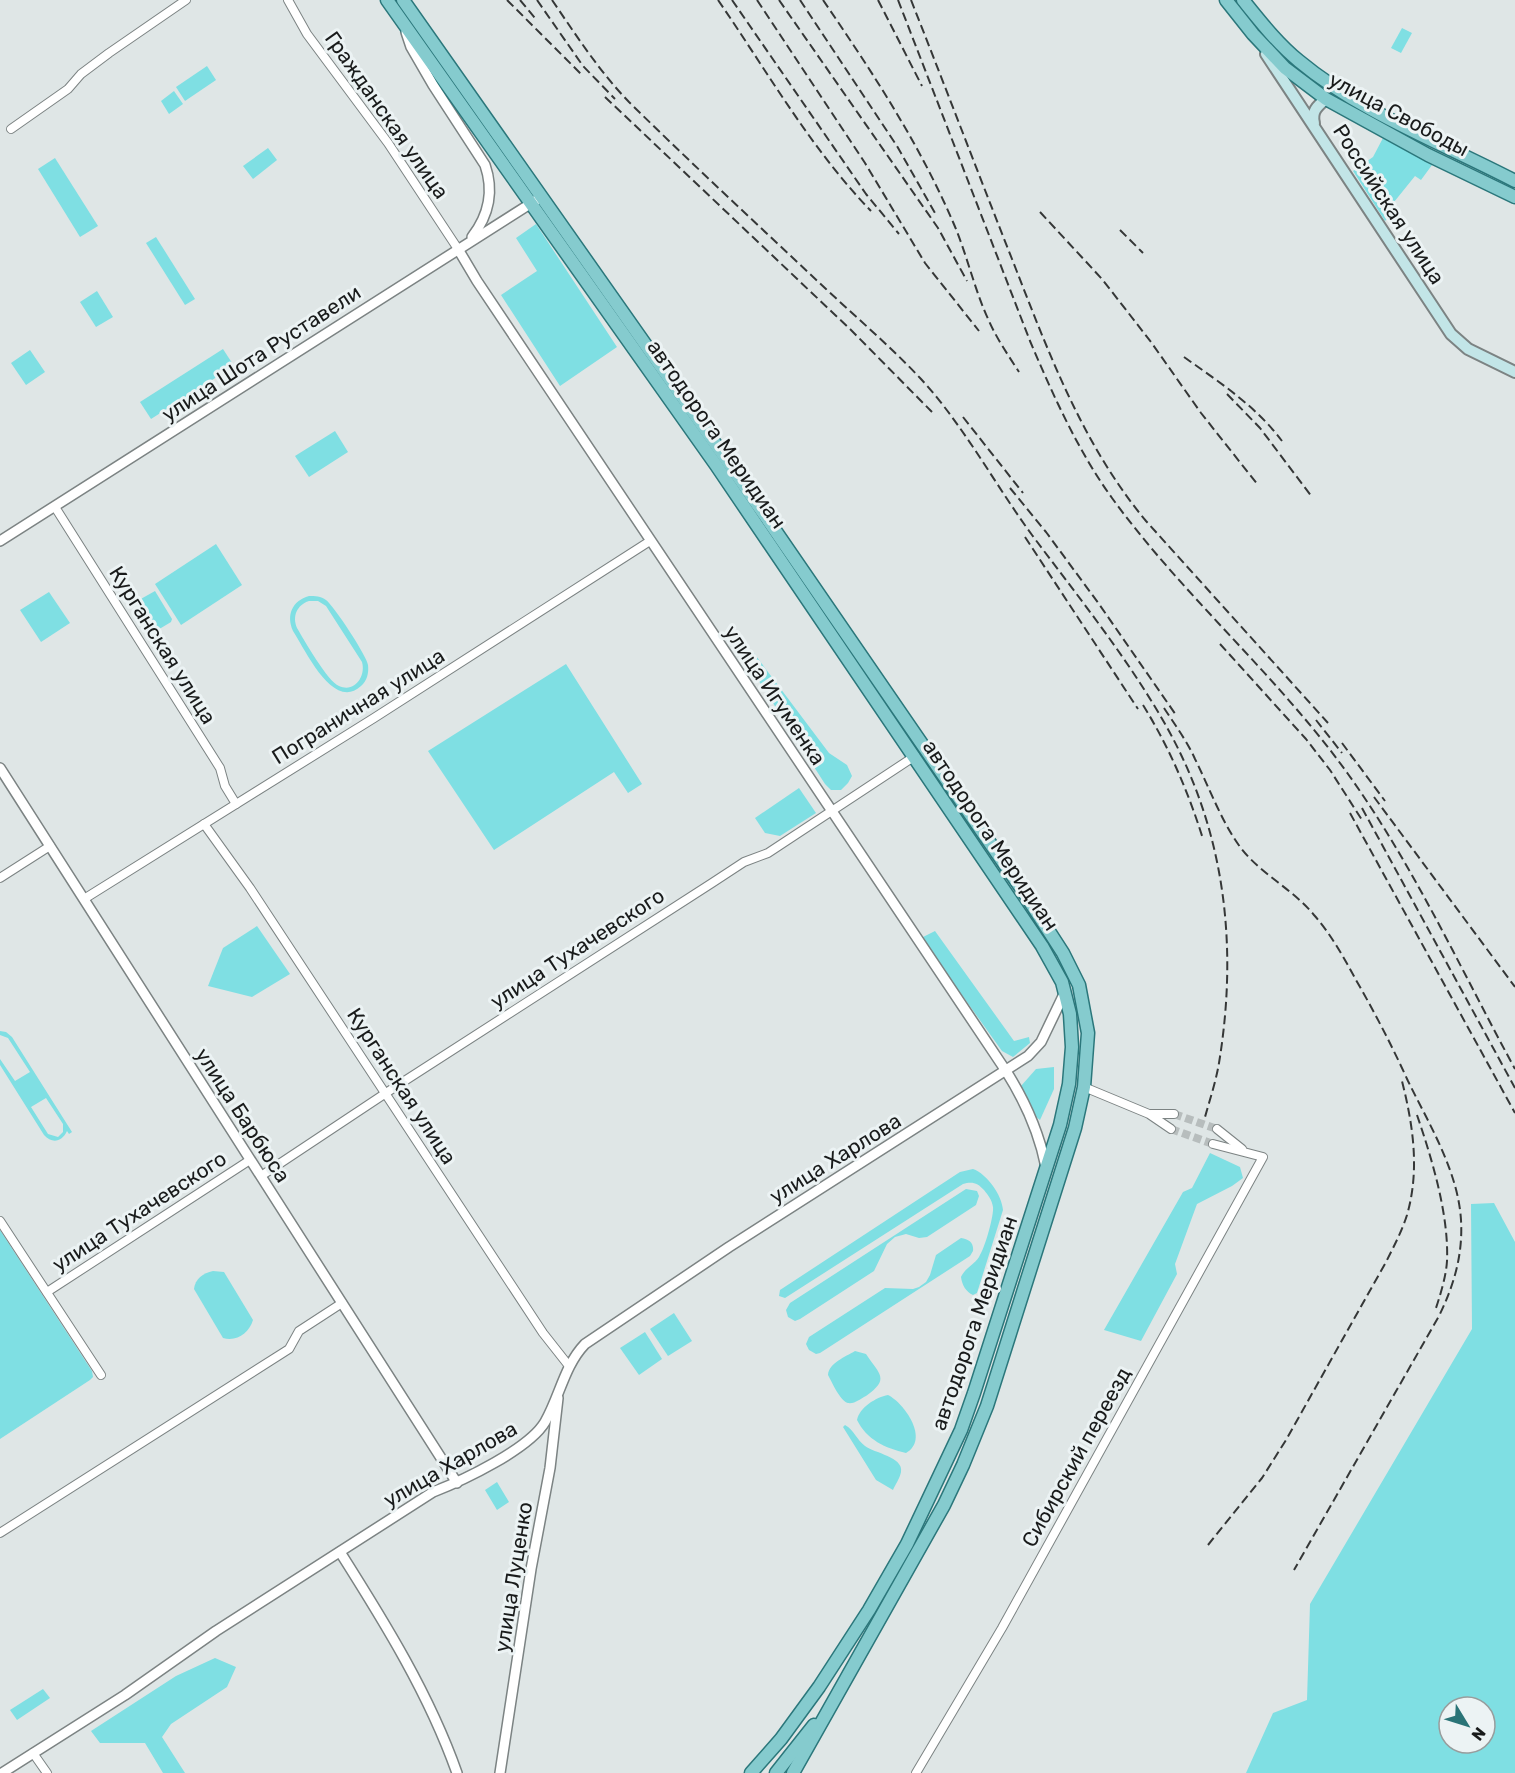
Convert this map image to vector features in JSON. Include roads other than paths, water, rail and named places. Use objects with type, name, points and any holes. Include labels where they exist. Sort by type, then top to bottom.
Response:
[{"type":"main road","name":"автодорога Меридиан","points":[[387,0],[743,483],[1023,891],[1063,953],[1079,986],[1088,1034],[1084,1087],[1066,1161],[987,1406],[963,1465],[918,1553],[845,1679]]},
{"type":"main road","name":"автодорога Меридиан","points":[[403,0],[1042,946],[1065,992],[1070,1014],[1072,1047],[1069,1084],[1060,1125],[961,1430],[907,1544],[856,1631],[781,1738],[751,1773]]},
{"type":"main road","name":"улица Свободы","points":[[1226,0],[1285,68],[1326,99],[1428,155],[1515,197]]},
{"type":"main road","name":"улица Свободы","points":[[1243,0],[1268,31],[1319,77],[1369,107],[1515,181]]},
{"type":"main road","name":"Российская улица","points":[[1253,33],[1451,334],[1468,349],[1515,372]]},
{"type":"main road","points":[[1315,126],[1312,117],[1315,109],[1326,99]]},
{"type":"main road","points":[[776,1773],[812,1728],[845,1679]]},
{"type":"main road","points":[[793,1773],[845,1679]]},
{"type":"street","points":[[11,129],[68,89],[81,74],[109,53],[186,0]]},
{"type":"street","name":"Гражданская улица","points":[[288,0],[307,34],[463,247]]},
{"type":"street","points":[[403,23],[411,47],[485,165],[490,178],[491,195],[487,212],[479,229],[463,247]]},
{"type":"street","name":"улица Шота Руставели","points":[[0,541],[536,200]]},
{"type":"street","name":"улица Игуменка","points":[[463,247],[482,289],[1006,1071],[1033,1120],[1046,1167]]},
{"type":"street","name":"Курганская улица","points":[[55,507],[220,768],[225,786],[236,804]]},
{"type":"street","name":"Пограничная улица","points":[[84,899],[650,541]]},
{"type":"street","name":"улица Тухачевского","points":[[261,1176],[385,1093],[735,868],[768,853],[915,756]]},
{"type":"street","name":"улица Барбюса","points":[[0,768],[457,1483]]},
{"type":"street","name":"Курганская улица","points":[[204,824],[250,888],[543,1333],[569,1366]]},
{"type":"street","points":[[0,878],[50,846]]},
{"type":"street","name":"улица Харлова","points":[[2,1773],[125,1695],[216,1631],[433,1492],[457,1483],[524,1444],[538,1433],[546,1420],[569,1366],[577,1353],[595,1336],[729,1247],[1028,1056],[1041,1042],[1065,992]]},
{"type":"street","points":[[1084,1087],[1149,1114],[1171,1129]]},
{"type":"street","points":[[1149,1114],[1174,1114]]},
{"type":"street","points":[[1217,1129],[1245,1152]]},
{"type":"street","points":[[1213,1144],[1245,1152]]},
{"type":"street","name":"Сибирский переезд","points":[[916,1773],[1002,1628],[1263,1157],[1245,1152]]},
{"type":"street","name":"улица Тухачевского","points":[[47,1292],[250,1160]]},
{"type":"street","points":[[0,1221],[101,1375]]},
{"type":"street","points":[[0,1533],[290,1348],[298,1331],[342,1303]]},
{"type":"street","name":"улица Луценко","points":[[500,1773],[553,1446],[560,1387]]},
{"type":"street","points":[[538,1433],[548,1439],[553,1446]]},
{"type":"street","points":[[340,1552],[384,1623],[423,1695],[445,1738],[457,1773]]},
{"type":"street","points":[[33,1753],[47,1773]]},
{"type":"tunnel","points":[[1174,1114],[1217,1129]]},
{"type":"tunnel","points":[[1171,1129],[1213,1144]]},
{"type":"railway","points":[[507,0],[583,76]]},
{"type":"railway","points":[[520,0],[535,18]]},
{"type":"railway","points":[[537,0],[583,66],[615,99]]},
{"type":"railway","points":[[552,0],[598,65],[629,102],[898,356],[937,397],[1032,535],[1115,646],[1161,717],[1182,758],[1199,799],[1212,841],[1221,884],[1226,928],[1225,1017],[1218,1070],[1205,1117]]},
{"type":"railway","points":[[718,0],[809,136],[871,211]]},
{"type":"railway","points":[[732,0],[866,194],[899,234]]},
{"type":"railway","points":[[757,0],[865,163],[925,263],[979,331]]},
{"type":"railway","points":[[779,0],[938,228],[967,281]]},
{"type":"railway","points":[[800,0],[897,146],[935,213]]},
{"type":"railway","points":[[823,0],[910,135],[958,234],[989,321],[1019,372]]},
{"type":"railway","points":[[878,0],[922,86]]},
{"type":"railway","points":[[898,0],[1030,341],[1077,442],[1112,498],[1140,534],[1291,703],[1348,774],[1416,882],[1515,1069]]},
{"type":"railway","points":[[911,0],[1053,362],[1068,396],[1103,461],[1146,521],[1328,723]]},
{"type":"railway","points":[[605,97],[851,330],[932,412]]},
{"type":"railway","points":[[1040,212],[1102,279],[1151,342],[1201,413],[1258,485]]},
{"type":"railway","points":[[1120,230],[1143,253]]},
{"type":"railway","points":[[1184,357],[1249,406],[1282,441]]},
{"type":"railway","points":[[1227,394],[1260,428],[1312,497]]},
{"type":"railway","points":[[963,417],[1023,493]]},
{"type":"railway","points":[[1010,488],[1099,604],[1176,715]]},
{"type":"railway","points":[[1025,537],[1138,709]]},
{"type":"railway","points":[[1220,644],[1306,739],[1330,770],[1362,820]]},
{"type":"railway","points":[[1143,705],[1177,770],[1203,839]]},
{"type":"railway","points":[[1164,708],[1188,746],[1220,813],[1238,844],[1255,864],[1305,905],[1326,930],[1342,955],[1383,1030],[1433,1131],[1448,1166],[1459,1202],[1461,1220],[1459,1258],[1453,1281],[1439,1316],[1294,1570]]},
{"type":"railway","points":[[1316,720],[1342,753]]},
{"type":"railway","points":[[1342,743],[1385,801]]},
{"type":"railway","points":[[1374,797],[1515,987]]},
{"type":"railway","points":[[1362,808],[1515,1088]]},
{"type":"railway","points":[[1350,813],[1515,1113]]},
{"type":"railway","points":[[1208,1545],[1262,1478],[1286,1440],[1386,1262],[1403,1227],[1411,1198],[1414,1148],[1402,1081]]},
{"type":"railway","points":[[1417,1115],[1434,1168],[1447,1243],[1446,1267],[1435,1311]]}]
